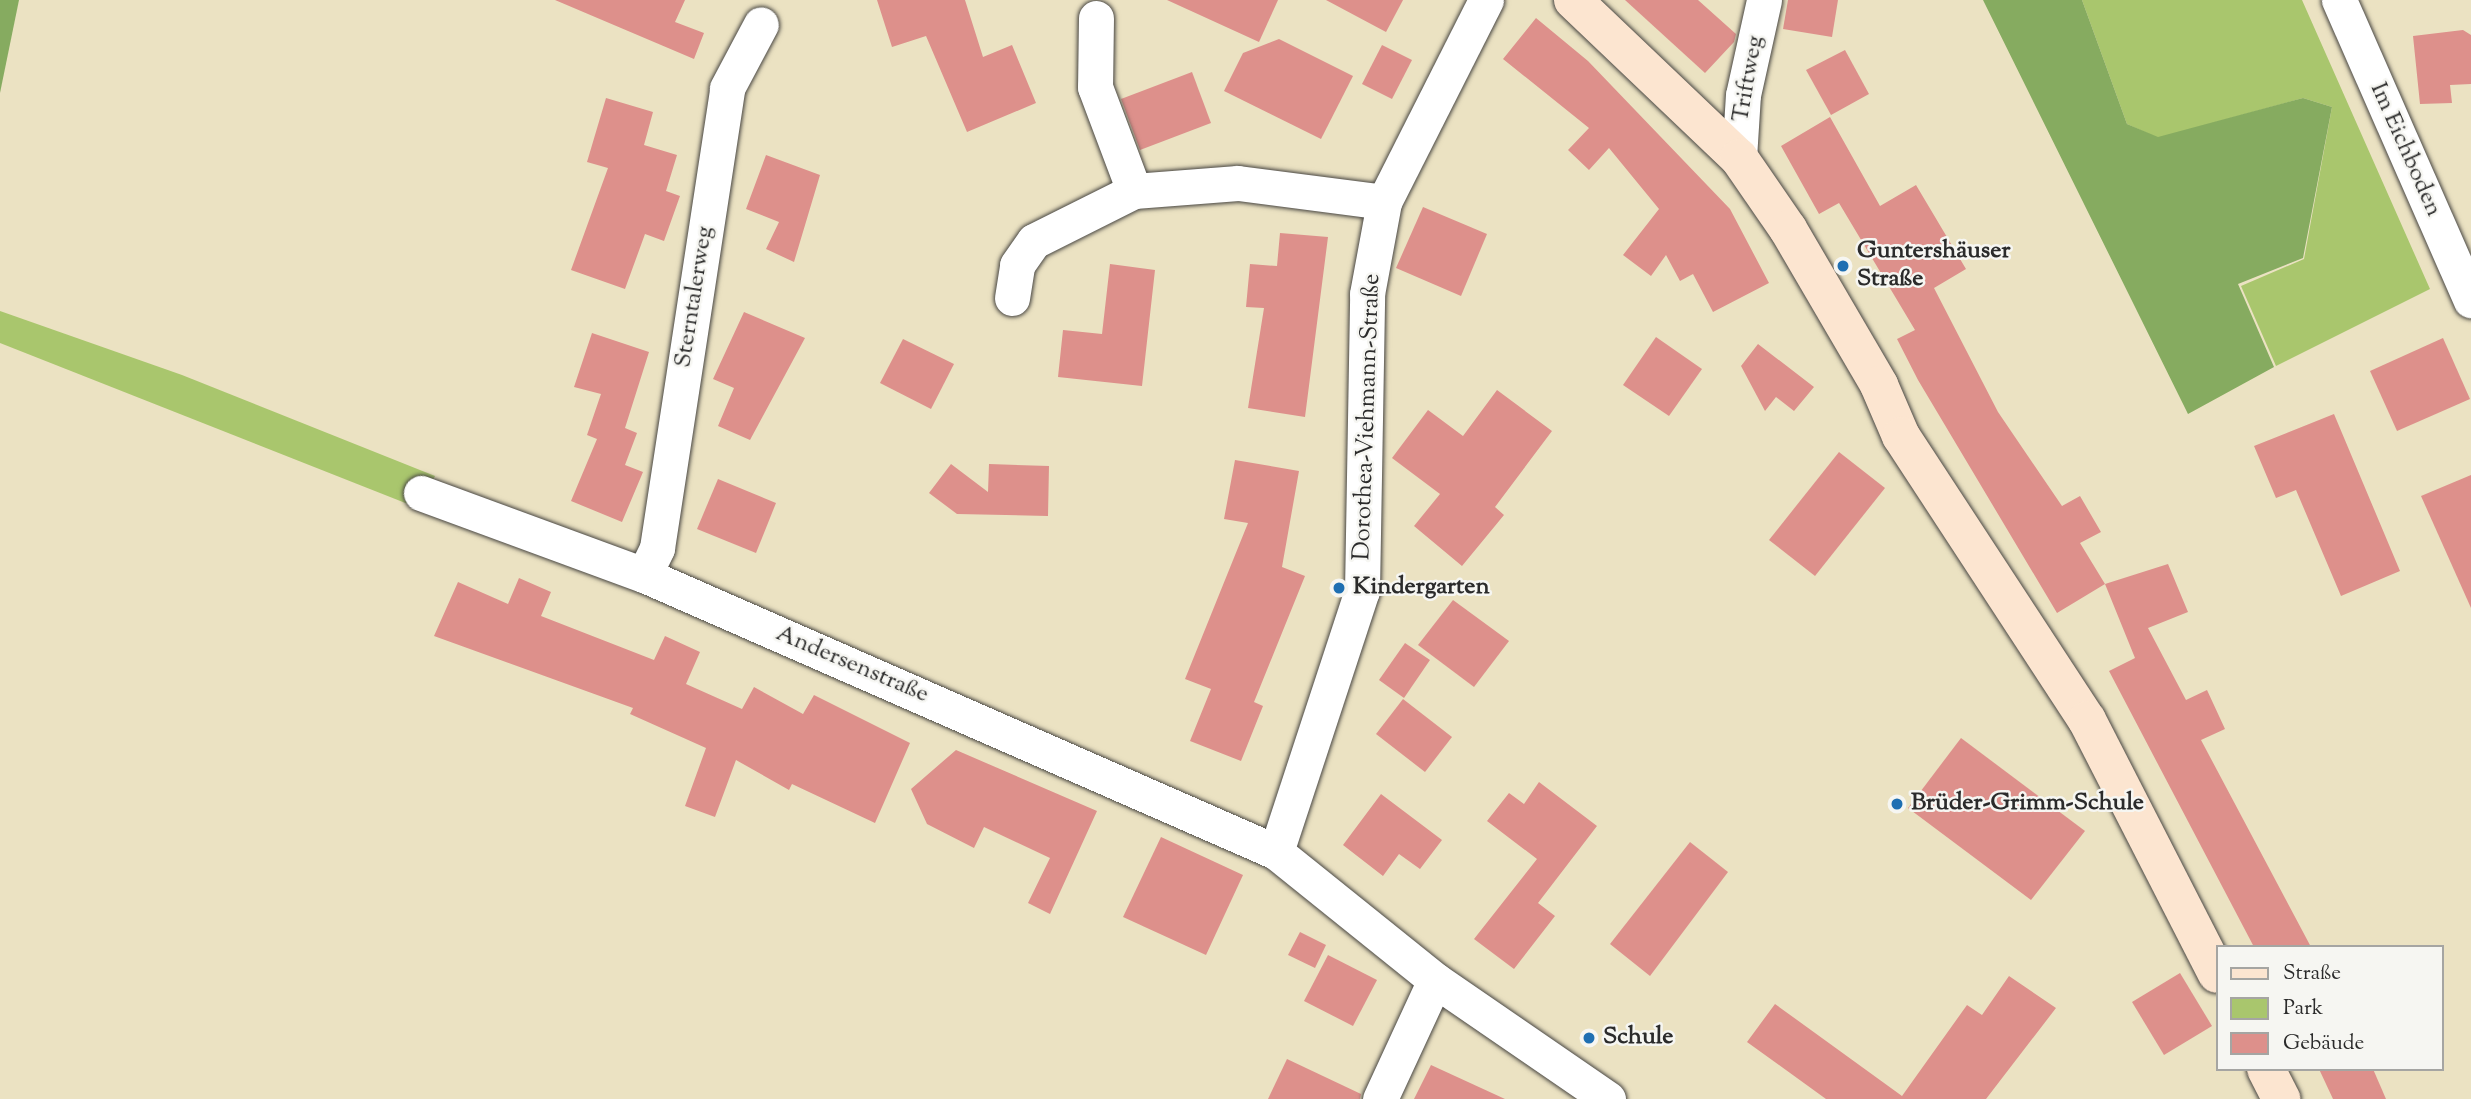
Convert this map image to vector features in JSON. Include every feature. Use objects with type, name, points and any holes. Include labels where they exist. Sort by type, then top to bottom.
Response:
[{"type":"street","name":"Dorothea-Viehmann-Straße","points":[[1276,852],[1362,591],[1367,294],[1384,202],[1486,0]]},
{"type":"street","points":[[1573,0],[1739,158],[1851,337],[1901,436],[2087,720],[2216,972]]},
{"type":"street","name":"Triftweg","points":[[1739,158],[1743,95],[1764,0]]},
{"type":"street","name":"Im Eichboden","points":[[2339,0],[2471,300]]},
{"type":"street","points":[[1096,18],[1095,87],[1134,191]]},
{"type":"street","name":"Sterntalerweg","points":[[644,575],[657,548],[727,88],[761,24]]},
{"type":"street","points":[[1012,298],[1017,265],[1034,241],[1134,191],[1238,183],[1384,202]]},
{"type":"street","name":"Andersenstraße","points":[[421,493],[644,575],[1276,852]]},
{"type":"street","points":[[1276,852],[1435,980],[1608,1099]]},
{"type":"street","points":[[1380,1099],[1435,980]]},
{"type":"street","points":[[2267,1071],[2281,1099]]},
{"type":"green space","points":[[0,0],[19,0],[0,93]]},
{"type":"green space","points":[[1983,0],[2082,0],[2127,124],[2158,137],[2303,98],[2332,107],[2303,258],[2238,284],[2274,367],[2188,414]]},
{"type":"green space","points":[[2082,0],[2302,0],[2430,289],[2276,366],[2241,286],[2304,259],[2332,107],[2303,98],[2158,138],[2127,124]]},
{"type":"green space","points":[[0,311],[182,375],[435,476],[418,508],[0,343]]},
{"type":"building","points":[[555,0],[685,0],[675,22],[704,33],[694,59]]},
{"type":"building","points":[[877,0],[965,0],[983,57],[1012,45],[1036,103],[967,132],[926,36],[892,47]]},
{"type":"building","points":[[1167,0],[1278,0],[1259,42]]},
{"type":"building","points":[[1326,0],[1403,0],[1386,32]]},
{"type":"building","points":[[1625,0],[1698,0],[1736,34],[1734,42],[1705,73]]},
{"type":"building","points":[[1788,0],[1838,0],[1832,37],[1783,29]]},
{"type":"building","points":[[1536,18],[1588,61],[1730,209],[1769,283],[1713,312],[1693,274],[1680,281],[1666,255],[1651,276],[1623,255],[1659,209],[1609,148],[1589,170],[1568,150],[1589,128],[1503,59]]},
{"type":"building","points":[[2463,30],[2471,35],[2471,84],[2450,85],[2452,103],[2420,104],[2413,36]]},
{"type":"building","points":[[1279,39],[1353,76],[1321,139],[1224,91],[1243,53]]},
{"type":"building","points":[[1382,45],[1412,60],[1392,99],[1362,84]]},
{"type":"building","points":[[1845,50],[1869,94],[1831,115],[1806,70]]},
{"type":"building","points":[[1192,72],[1211,123],[1140,150],[1121,99]]},
{"type":"building","points":[[606,98],[653,112],[644,145],[677,155],[666,191],[680,196],[664,241],[645,234],[625,289],[571,270],[608,168],[587,162]]},
{"type":"building","points":[[1830,117],[1880,206],[1916,185],[1966,269],[1934,288],[1998,412],[2062,506],[2080,496],[2101,532],[2080,543],[2105,584],[2057,613],[1918,380],[1897,339],[1915,330],[1839,203],[1819,214],[1781,146]]},
{"type":"building","points":[[766,155],[820,175],[794,262],[766,249],[779,222],[746,209]]},
{"type":"building","points":[[1423,207],[1487,234],[1461,296],[1396,268]]},
{"type":"building","points":[[1280,233],[1328,237],[1305,417],[1248,408],[1264,308],[1246,307],[1250,264],[1277,266]]},
{"type":"building","points":[[1110,264],[1155,270],[1142,386],[1058,377],[1063,330],[1102,334]]},
{"type":"building","points":[[744,312],[805,338],[750,440],[718,426],[734,388],[713,379]]},
{"type":"building","points":[[592,333],[649,352],[625,428],[637,433],[625,465],[643,472],[622,522],[571,501],[597,439],[587,435],[601,394],[574,387]]},
{"type":"building","points":[[1656,337],[1702,369],[1669,416],[1623,385]]},
{"type":"building","points":[[2443,338],[2470,399],[2397,431],[2370,371]]},
{"type":"building","points":[[903,339],[954,364],[931,409],[880,383]]},
{"type":"building","points":[[1758,344],[1814,387],[1794,411],[1776,397],[1765,411],[1741,366]]},
{"type":"building","points":[[1497,390],[1552,431],[1495,507],[1504,515],[1462,566],[1414,526],[1440,494],[1392,458],[1428,410],[1463,436]]},
{"type":"building","points":[[2334,414],[2400,571],[2341,596],[2296,490],[2276,498],[2254,446]]},
{"type":"building","points":[[1839,452],[1885,488],[1815,576],[1769,540]]},
{"type":"building","points":[[1235,460],[1299,471],[1282,567],[1305,576],[1254,702],[1263,706],[1241,761],[1190,741],[1211,689],[1185,679],[1248,523],[1224,519]]},
{"type":"building","points":[[951,464],[988,492],[989,464],[1049,466],[1048,516],[957,514],[929,493]]},
{"type":"building","points":[[2471,475],[2471,608],[2421,496]]},
{"type":"building","points":[[718,479],[776,503],[756,553],[697,529]]},
{"type":"building","points":[[2168,564],[2188,612],[2148,628],[2186,700],[2207,690],[2225,729],[2201,740],[2310,945],[2253,945],[2109,671],[2135,658],[2105,584]]},
{"type":"building","points":[[519,578],[551,592],[541,616],[654,660],[665,636],[700,652],[686,684],[742,709],[754,687],[803,714],[814,695],[910,743],[875,823],[792,784],[789,790],[736,760],[715,817],[685,806],[706,748],[630,714],[633,708],[434,636],[458,582],[508,604]]},
{"type":"building","points":[[1453,600],[1509,641],[1474,687],[1418,645]]},
{"type":"building","points":[[1405,643],[1430,660],[1404,698],[1379,680]]},
{"type":"building","points":[[1403,699],[1452,737],[1425,772],[1376,734]]},
{"type":"building","points":[[1961,738],[2085,831],[2031,900],[1908,808]]},
{"type":"building","points":[[956,750],[1097,811],[1050,914],[1028,903],[1050,858],[984,827],[974,848],[927,824],[911,789]]},
{"type":"building","points":[[1539,782],[1597,826],[1538,903],[1555,916],[1514,969],[1474,939],[1537,859],[1487,821],[1509,793],[1524,804]]},
{"type":"building","points":[[1381,794],[1442,840],[1420,869],[1399,854],[1383,876],[1343,845]]},
{"type":"building","points":[[1161,837],[1243,875],[1206,955],[1123,917]]},
{"type":"building","points":[[1690,842],[1728,872],[1650,976],[1610,944]]},
{"type":"building","points":[[1300,932],[1326,945],[1315,968],[1288,955]]},
{"type":"building","points":[[1328,955],[1377,980],[1353,1026],[1304,1001]]},
{"type":"building","points":[[2180,973],[2212,1026],[2164,1055],[2132,1002]]},
{"type":"building","points":[[2009,976],[2056,1008],[1986,1099],[1826,1099],[1747,1042],[1775,1004],[1902,1096],[1967,1005],[1982,1015]]},
{"type":"building","points":[[1287,1059],[1361,1094],[1360,1099],[1268,1099]]},
{"type":"building","points":[[1431,1065],[1505,1099],[1414,1099]]},
{"type":"building","points":[[2320,1071],[2374,1071],[2386,1099],[2333,1099]]},
{"type":"place","name":"Guntershäuser Straße","points":[[1843,266]]},
{"type":"place","name":"Kindergarten","points":[[1339,588]]},
{"type":"place","name":"Brüder-Grimm-Schule","points":[[1897,804]]},
{"type":"place","name":"Schule","points":[[1589,1038]]}]
